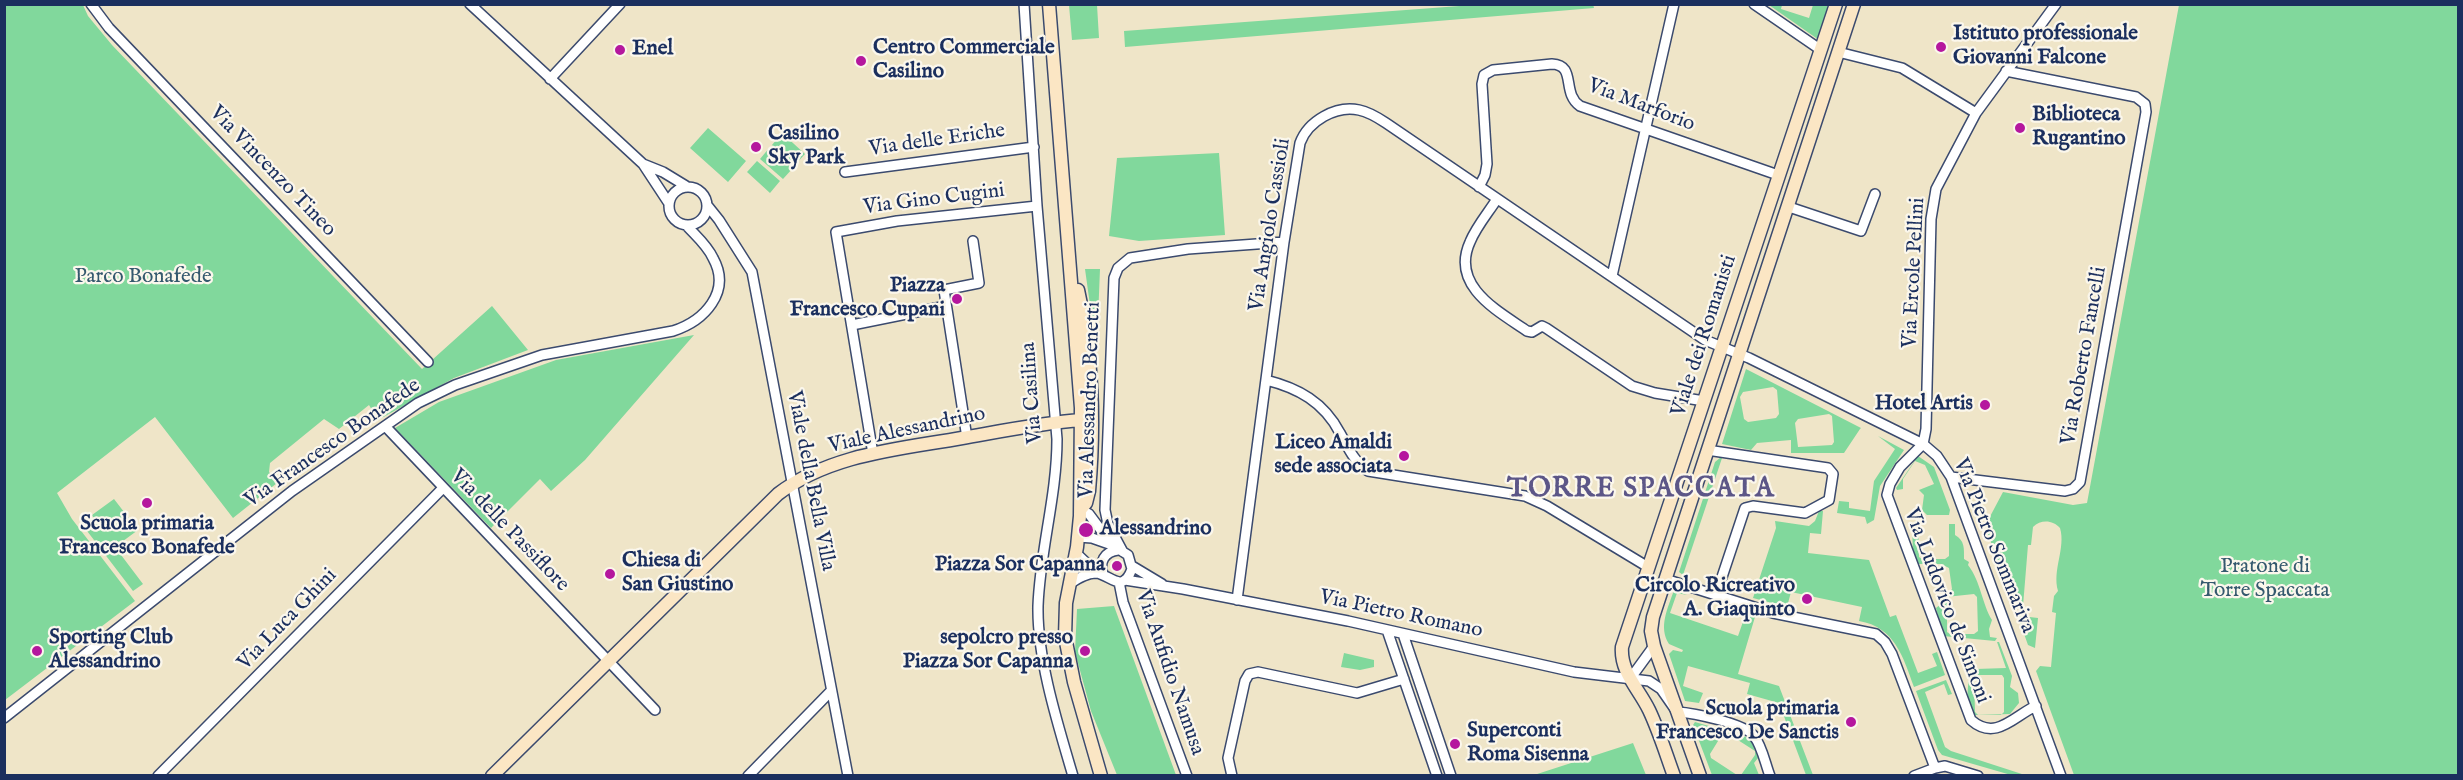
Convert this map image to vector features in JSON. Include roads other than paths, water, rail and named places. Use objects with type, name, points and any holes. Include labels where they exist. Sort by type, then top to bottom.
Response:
[{"type":"street","name":"Via Vincenzo Tineo","points":[[92,4],[109,28],[428,362]]},
{"type":"street","name":"Viale della Bella Villa","points":[[470,4],[643,164],[668,202],[670,215],[680,224],[687,226]]},
{"type":"street","points":[[550,79],[620,4]]},
{"type":"street","name":"Via Casilina","points":[[1049,4],[1081,420],[1080,509],[1076,553],[1065,609],[1066,647],[1101,776]]},
{"type":"street","points":[[1612,276],[1674,4]]},
{"type":"street","points":[[1754,4],[1821,50]]},
{"type":"street","name":"Viale dei Romanisti","points":[[1674,776],[1649,710],[1630,679],[1622,648],[1836,4]]},
{"type":"street","name":"Viale dei Romanisti","points":[[1700,776],[1654,646],[1653,616],[1854,4]]},
{"type":"street","name":"Via Ercole Pellini","points":[[1923,444],[1928,410],[1932,202],[1939,183],[1976,112],[2056,4]]},
{"type":"street","name":"Via Casilina","points":[[1024,5],[1037,206],[1056,422],[1056,471],[1040,582],[1038,614],[1045,664],[1073,776]]},
{"type":"street","points":[[1838,52],[1902,68],[1976,112]]},
{"type":"street","name":"Via Marforio","points":[[1479,187],[1487,169],[1482,84],[1484,75],[1489,71],[1552,64],[1561,65],[1567,73],[1571,97],[1578,104],[1778,175]]},
{"type":"street","name":"Via Roberto Fancelli","points":[[1951,477],[2065,491],[2073,489],[2080,482],[2145,118],[2145,104],[2136,97],[2006,71]]},
{"type":"street","name":"Via Angiolo Cassioli","points":[[1237,600],[1295,166],[1302,136],[1314,122],[1338,111],[1357,110],[1372,115],[1681,325],[1721,347]]},
{"type":"street","name":"Via delle Eriche","points":[[845,172],[1034,147]]},
{"type":"street","name":"Viale della Bella Villa","points":[[643,164],[663,172],[686,186],[699,190],[752,273],[848,776]]},
{"type":"street","points":[[668,202],[675,191],[686,186]]},
{"type":"street","points":[[1789,207],[1861,231],[1875,194]]},
{"type":"street","points":[[1497,199],[1472,239],[1467,252],[1469,278],[1481,298],[1530,332],[1542,327],[1546,328],[1632,386],[1655,393],[1704,401]]},
{"type":"street","points":[[687,226],[701,221],[707,205]]},
{"type":"street","name":"Via Gino Cugini","points":[[852,325],[836,232],[897,220],[1037,206]]},
{"type":"street","name":"Via Francesco Bonafede","points":[[4,718],[292,491],[435,394],[505,366],[577,346],[672,331],[699,319],[711,307],[718,290],[719,271],[706,246],[687,226]]},
{"type":"street","points":[[967,438],[944,290],[979,283],[973,241]]},
{"type":"street","name":"Via Alessandro Benetti","points":[[1117,549],[1105,510],[1112,309],[1116,271],[1126,260],[1136,257],[1188,249],[1284,242]]},
{"type":"street","name":"Via Casilina","points":[[1069,260],[1077,285],[1086,330],[1094,401],[1089,490],[1086,503],[1080,509]]},
{"type":"street","points":[[873,454],[852,325],[946,306]]},
{"type":"street","name":"Via Pietro Sommariva","points":[[1721,347],[1923,444],[1937,456],[1951,477],[2061,776]]},
{"type":"street","points":[[1266,380],[1299,391],[1322,407],[1335,423],[1356,460],[1368,471],[1525,496],[1547,506],[1648,567]]},
{"type":"street","name":"Viale Alessandrino","points":[[492,776],[778,494],[792,483],[832,465],[873,454],[1056,422],[1081,420]]},
{"type":"street","name":"Via delle Passiflore","points":[[385,426],[656,710]]},
{"type":"street","name":"Via Ludovico de Simoni","points":[[1923,444],[1910,455],[1896,474],[1887,490],[1887,498],[1967,714],[1974,723],[1982,727],[2004,726],[2036,706]]},
{"type":"street","points":[[1707,450],[1828,468],[1833,474],[1829,500],[1806,513],[1753,506],[1745,508],[1716,595]]},
{"type":"street","name":"Via Luca Ghini","points":[[158,776],[443,488]]},
{"type":"street","points":[[1080,509],[1089,514],[1117,549]]},
{"type":"street","points":[[1076,553],[1110,580],[1122,581],[1130,574],[1132,566],[1130,558],[1098,540],[1078,537]]},
{"type":"street","points":[[1100,574],[1103,558],[1117,549]]},
{"type":"street","name":"Via Pietro Romano","points":[[1132,566],[1164,585]]},
{"type":"street","points":[[1069,584],[1085,576],[1100,574]]},
{"type":"street","points":[[1665,579],[1773,613],[1871,632],[1882,639],[1889,646],[1897,665],[1935,768]]},
{"type":"street","name":"Via Pietro Romano","points":[[1122,581],[1164,585],[1387,630],[1574,672],[1630,679]]},
{"type":"street","name":"Via Aufidio Namusa","points":[[1122,581],[1124,602],[1187,776]]},
{"type":"street","points":[[1387,630],[1437,776]]},
{"type":"street","points":[[1403,634],[1451,776]]},
{"type":"street","points":[[1630,679],[1654,646]]},
{"type":"street","points":[[1232,776],[1228,756],[1245,681],[1249,674],[1262,673],[1357,693],[1404,680]]},
{"type":"street","name":"Viale dei Romanisti","points":[[1630,679],[1655,683],[1677,712]]},
{"type":"street","points":[[748,776],[831,691]]},
{"type":"street","points":[[1677,712],[1704,716],[1750,732],[1756,739],[1770,776]]},
{"type":"street","points":[[1914,776],[1945,766],[1978,776]]},
{"type":"place","name":"Istituto professionale Giovanni Falcone","points":[[1941,47]]},
{"type":"place","name":"Enel","points":[[620,50]]},
{"type":"place","name":"Centro Commerciale Casilino","points":[[861,61]]},
{"type":"place","name":"Biblioteca Rugantino","points":[[2020,128]]},
{"type":"place","name":"Casilino Sky Park","points":[[756,147]]},
{"type":"place","name":"Piazza Francesco Cupani","points":[[957,299]]},
{"type":"place","name":"Hotel Artis","points":[[1985,405]]},
{"type":"place","name":"Liceo Amaldi sede associata","points":[[1404,456]]},
{"type":"place","name":"Scuola primaria Francesco Bonafede","points":[[147,503]]},
{"type":"place","name":"Alessandrino","points":[[1086,530]]},
{"type":"place","name":"Piazza Sor Capanna","points":[[1117,566]]},
{"type":"place","name":"Chiesa di San Giustino","points":[[610,574]]},
{"type":"place","name":"Circolo Ricreativo A. Giaquinto","points":[[1807,599]]},
{"type":"place","name":"Sporting Club Alessandrino","points":[[37,651]]},
{"type":"place","name":"sepolcro presso Piazza Sor Capanna","points":[[1085,651]]},
{"type":"place","name":"Scuola primaria Francesco De Sanctis","points":[[1851,722]]},
{"type":"place","name":"Superconti Roma Sisenna","points":[[1455,744]]},
{"type":"district","name":"TORRE SPACCATA","points":[[1641,490]]},
{"type":"park label","name":"Parco Bonafede","points":[[143,278]]},
{"type":"park label","name":"Pratone di Torre Spaccata","points":[[2265,580]]}]
